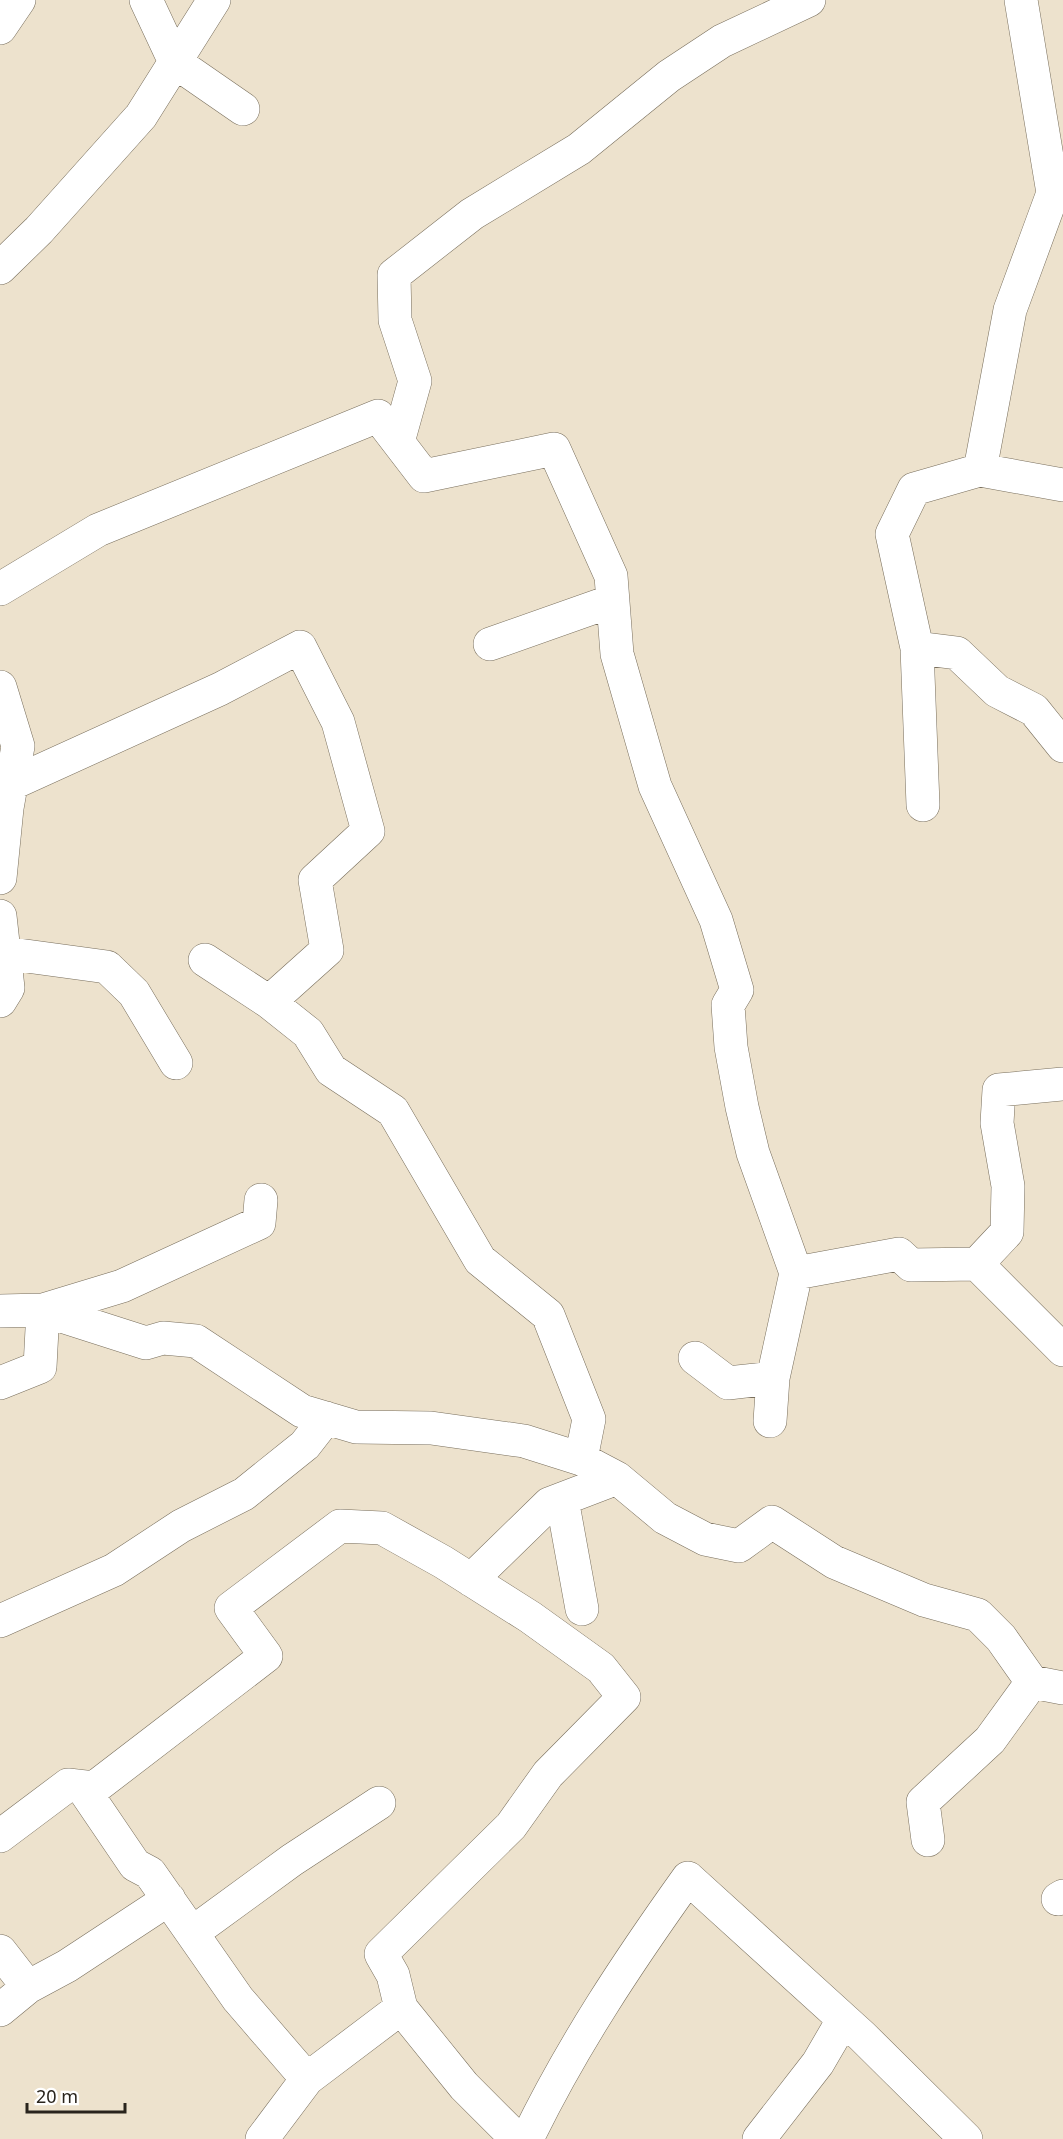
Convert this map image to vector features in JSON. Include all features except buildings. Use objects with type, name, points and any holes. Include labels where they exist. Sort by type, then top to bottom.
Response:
[{"type":"street","points":[[0,28],[19,0]]},
{"type":"street","points":[[146,0],[175,62],[243,109]]},
{"type":"street","points":[[0,267],[39,230],[141,116],[214,0]]},
{"type":"street","points":[[398,442],[415,381],[395,320],[394,275],[472,214],[579,148],[669,76],[722,41],[809,0]]},
{"type":"street","points":[[980,470],[1010,310],[1058,196],[1021,0]]},
{"type":"street","points":[[0,589],[98,531],[378,416],[424,476],[554,449],[610,576],[616,654],[655,786],[716,920],[737,990],[728,1005],[731,1047],[742,1107],[753,1153],[796,1273],[773,1378],[770,1421]]},
{"type":"street","points":[[923,805],[917,648],[892,534],[914,489],[980,470],[1063,485]]},
{"type":"street","points":[[490,644],[612,601]]},
{"type":"street","points":[[11,784],[220,689],[300,647],[338,722],[368,831],[315,880],[327,950],[269,1002]]},
{"type":"street","points":[[917,648],[957,653],[997,692],[1034,710],[1063,747]]},
{"type":"street","points":[[0,687],[18,746],[11,784],[0,878]]},
{"type":"street","points":[[0,916],[8,988],[0,1001]]},
{"type":"street","points":[[4,953],[107,967],[134,993],[176,1063]]},
{"type":"street","points":[[205,960],[269,1002],[308,1033],[332,1070],[393,1111],[480,1260],[548,1315],[588,1419],[581,1459]]},
{"type":"street","points":[[796,1273],[899,1254],[911,1265],[977,1264],[1008,1232],[1008,1186],[997,1123],[999,1090],[1063,1084]]},
{"type":"street","points":[[0,1311],[43,1310],[122,1286],[259,1223],[261,1200]]},
{"type":"street","points":[[977,1264],[1063,1350]]},
{"type":"street","points":[[0,1383],[40,1367],[43,1310]]},
{"type":"street","points":[[43,1310],[146,1343],[163,1338],[196,1341],[302,1411],[356,1427],[431,1428],[525,1441],[581,1459],[617,1478],[665,1518],[705,1539],[739,1546],[772,1522],[834,1562],[924,1600],[978,1615],[1048,1685],[923,1802],[928,1840]]},
{"type":"street","points":[[695,1358],[728,1383],[773,1378]]},
{"type":"street","points":[[0,1621],[114,1570],[181,1526],[244,1494],[305,1445],[326,1418]]},
{"type":"street","points":[[471,1580],[549,1504],[617,1478]]},
{"type":"street","points":[[562,1499],[582,1609]]},
{"type":"street","points":[[0,1836],[68,1785],[94,1788],[266,1656],[231,1608],[340,1526],[382,1528],[471,1580],[530,1617],[601,1668],[624,1697],[548,1773],[511,1826],[381,1954],[393,1975],[401,2008],[464,2086],[517,2139]]},
{"type":"street","points":[[82,1787],[135,1864],[150,1873],[238,2000],[308,2079]]},
{"type":"street","points":[[192,1933],[292,1860],[379,1803]]},
{"type":"street","points":[[527,2139],[555,2083],[623,1969],[688,1878],[748,1930],[966,2139]]},
{"type":"street","points":[[0,2010],[28,1988],[67,1966],[168,1899]]},
{"type":"street","points":[[0,1951],[28,1988]]},
{"type":"street","points":[[262,2139],[308,2079],[401,2008]]},
{"type":"street","points":[[759,2139],[818,2063],[843,2020]]}]
